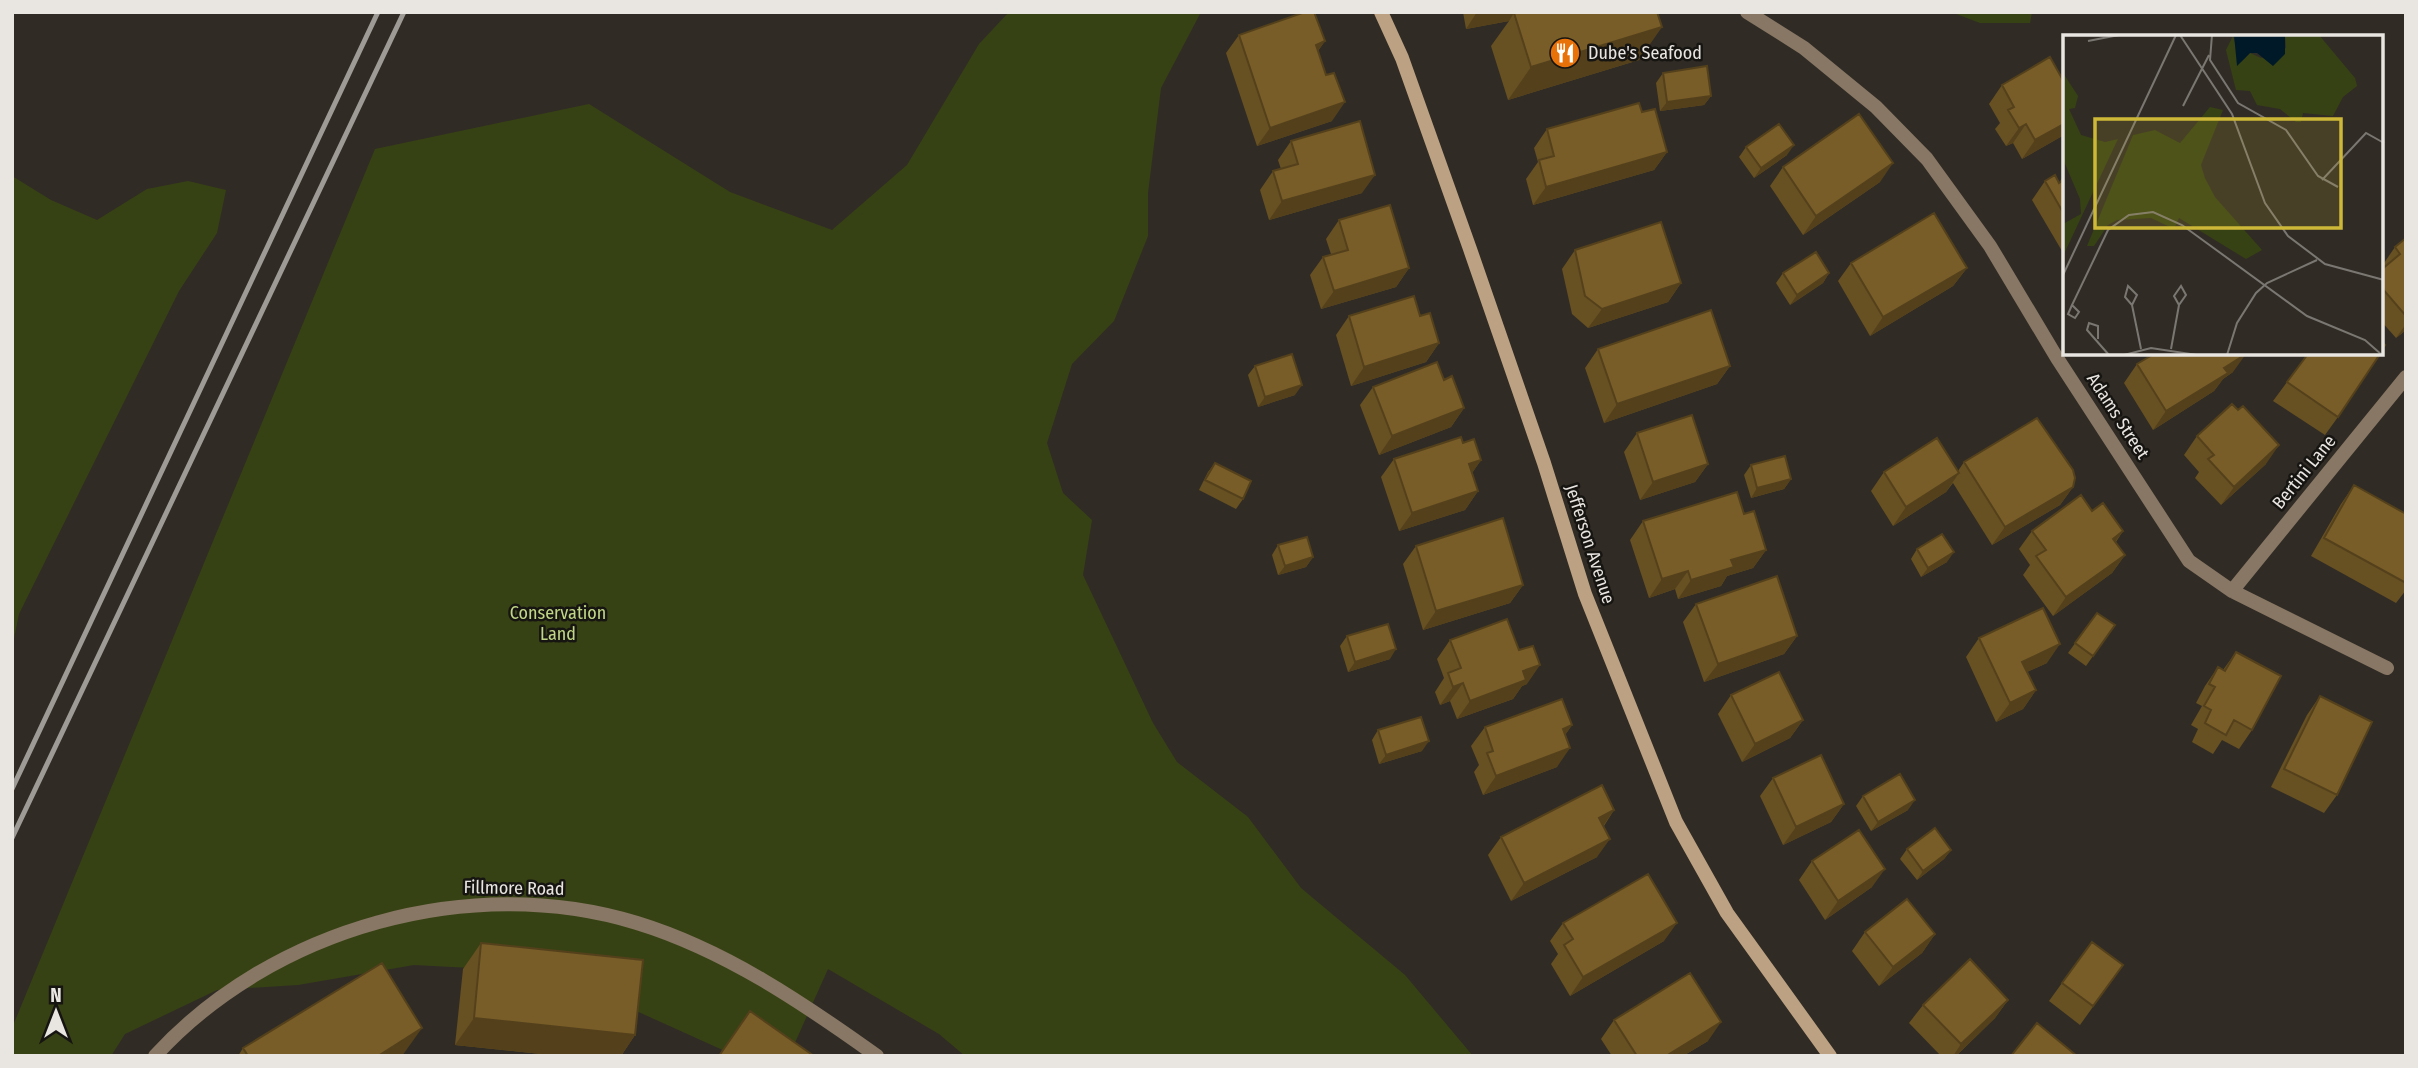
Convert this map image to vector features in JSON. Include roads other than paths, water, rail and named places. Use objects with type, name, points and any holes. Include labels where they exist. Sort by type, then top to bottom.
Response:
[{"type":"main road","name":"Jefferson Avenue","points":[[1381,12],[1402,58],[1470,249],[1544,463],[1585,594],[1671,810],[1727,913],[1830,1056]]},
{"type":"street","name":"Adams Street","points":[[1747,12],[1804,48],[1876,107],[1927,159],[1990,246],[2064,369],[2189,561],[2232,592],[2387,668]]},
{"type":"street","name":"Bertini Lane","points":[[2232,592],[2406,377]]},
{"type":"street","name":"Fillmore Road","points":[[155,1056],[218,998],[272,964],[384,921],[443,907],[505,906],[569,907],[637,923],[754,974],[877,1056]]},
{"type":"railway","points":[[12,789],[378,12]]},
{"type":"railway","points":[[12,838],[404,12]]},
{"type":"place","name":"Dube's Seafood","points":[[1565,53]]},
{"type":"park label","name":"Conservation Land","points":[[558,623]]}]
